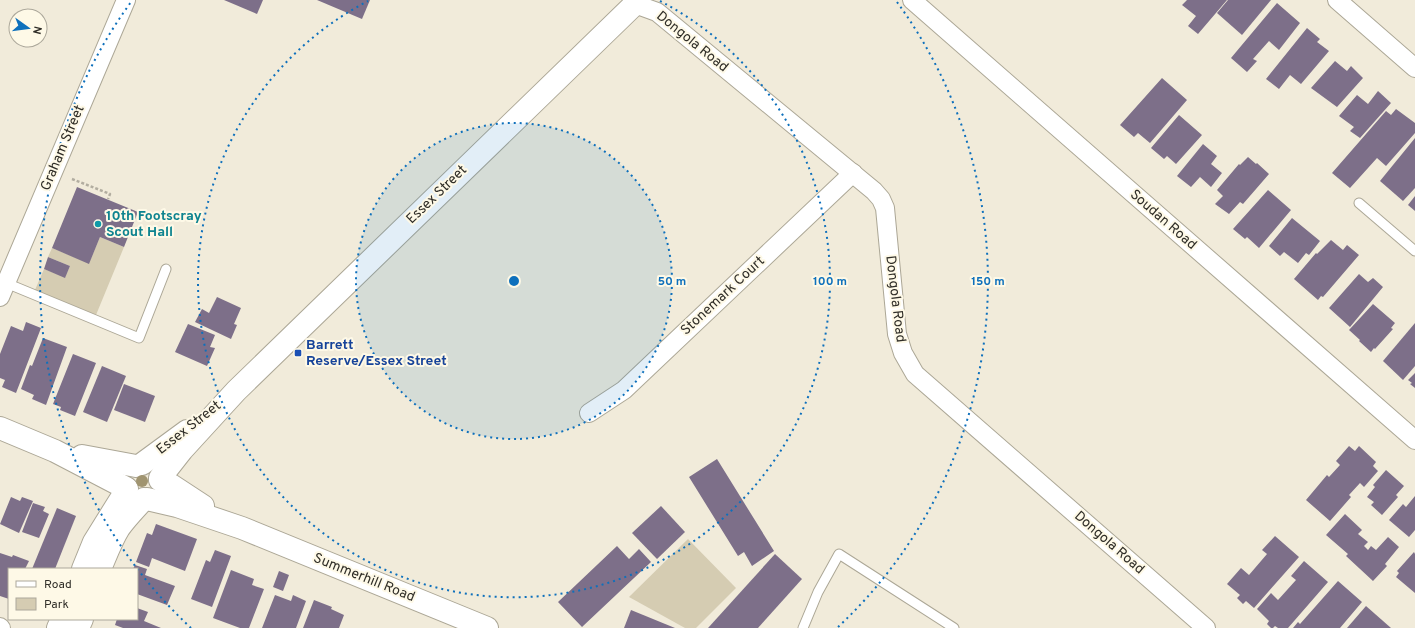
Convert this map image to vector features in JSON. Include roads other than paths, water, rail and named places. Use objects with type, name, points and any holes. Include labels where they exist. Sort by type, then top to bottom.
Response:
[{"type":"street","name":"Graham Street","points":[[3,290],[126,0]]},
{"type":"street","name":"Soudan Road","points":[[912,0],[1415,440]]},
{"type":"street","points":[[1337,0],[1415,68]]},
{"type":"street","name":"Dongola Road","points":[[637,2],[657,12],[874,191],[885,208],[897,334],[903,352],[914,374],[1206,628]]},
{"type":"street","name":"Essex Street","points":[[160,479],[182,450],[236,391],[637,2]]},
{"type":"street","name":"Stonemark Court","points":[[589,413],[624,390],[853,173]]},
{"type":"street","name":"Essex Street","points":[[139,465],[172,443],[236,391]]},
{"type":"street","name":"Summerhill Road","points":[[0,428],[55,451],[136,494],[242,528],[487,628]]},
{"type":"street","name":"Summerhill Road","points":[[55,451],[100,460],[139,465]]},
{"type":"street","points":[[139,465],[147,465],[156,470],[160,479],[156,494],[136,494],[125,483],[128,472],[139,465]]},
{"type":"street","name":"Summerhill Road","points":[[160,479],[242,528]]},
{"type":"street","points":[[83,568],[94,542],[136,494]]},
{"type":"street","points":[[100,568],[106,553],[119,529],[128,517],[136,494]]},
{"type":"lane","points":[[1359,202],[1415,251]]},
{"type":"lane","points":[[3,290],[139,338],[166,269]]},
{"type":"lane","points":[[803,628],[818,592],[839,554],[954,628]]},
{"type":"place","name":"10th Footscray Scout Hall","points":[[98,224]]},
{"type":"place","name":"Barrett Reserve/Essex Street","points":[[298,353]]}]
